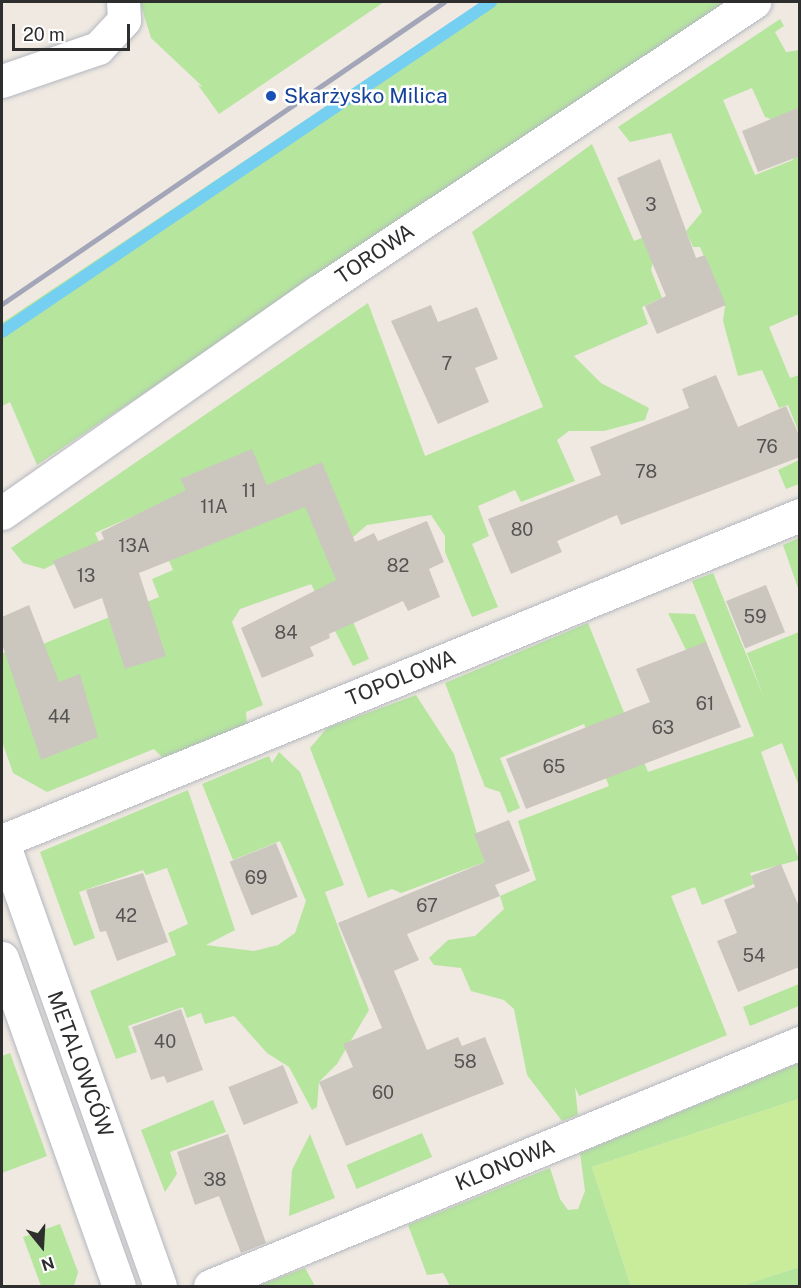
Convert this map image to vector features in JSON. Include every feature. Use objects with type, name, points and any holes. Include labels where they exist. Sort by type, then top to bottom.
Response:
[{"type":"street","points":[[2,81],[98,48],[124,20],[123,2]]},
{"type":"street","name":"TOROWA","points":[[2,513],[318,292],[754,2]]},
{"type":"street","name":"TOPOLOWA","points":[[2,841],[800,515]]},
{"type":"street","name":"METALOWCÓW","points":[[2,841],[160,1287]]},
{"type":"street","name":"METALOWCÓW","points":[[2,958],[119,1287]]},
{"type":"street","name":"KLONOWA","points":[[210,1287],[800,1043]]},
{"type":"green space","points":[[140,2],[384,2],[219,114],[198,85],[203,87],[151,38]]},
{"type":"green space","points":[[482,2],[726,2],[37,465],[10,402],[2,406],[2,323]]},
{"type":"green space","points":[[780,19],[784,26],[775,32],[786,52],[800,50],[799,314],[769,327],[790,378],[799,375],[799,433],[788,405],[779,408],[762,370],[738,376],[723,321],[725,306],[700,247],[693,247],[686,231],[702,212],[671,133],[630,142],[618,127]],"holes":[[[752,88],[765,117],[783,123],[793,160],[755,175],[723,100]]]},
{"type":"green space","points":[[592,144],[634,241],[661,230],[651,270],[662,298],[642,307],[648,324],[574,356],[601,383],[649,408],[645,420],[604,431],[569,431],[557,440],[575,481],[521,502],[515,490],[478,506],[489,536],[472,544],[498,607],[472,617],[445,552],[445,536],[431,515],[367,525],[346,543],[348,610],[369,659],[353,666],[311,584],[240,609],[232,622],[263,705],[246,712],[247,724],[163,758],[154,749],[47,792],[13,773],[2,741],[2,653],[38,646],[159,597],[152,579],[173,570],[147,510],[95,533],[99,542],[44,569],[23,563],[11,548],[368,303],[425,456],[543,407],[472,232]]},
{"type":"green space","points":[[799,460],[799,484],[786,489],[778,470]]},
{"type":"green space","points":[[799,538],[799,591],[783,545]]},
{"type":"green space","points":[[713,573],[764,698],[747,653],[799,632],[799,786],[782,743],[761,752],[799,860],[750,873],[754,884],[702,905],[695,887],[671,896],[727,1035],[579,1096],[575,1087],[578,1115],[562,1121],[527,1075],[514,1009],[504,1000],[471,991],[461,968],[434,965],[429,958],[448,940],[475,936],[504,909],[500,896],[536,880],[518,821],[609,786],[584,724],[500,758],[520,808],[508,813],[500,792],[485,787],[445,683],[588,623],[648,772],[754,736],[692,581]]},
{"type":"green space","points":[[668,613],[695,614],[719,674],[701,681]]},
{"type":"green space","points":[[416,695],[454,754],[485,862],[401,893],[392,889],[368,898],[310,748],[327,728]]},
{"type":"green space","points":[[279,752],[300,772],[344,885],[325,892],[369,1010],[337,1064],[319,1082],[317,1107],[312,1110],[289,1067],[267,1053],[234,1016],[205,1024],[201,1013],[187,1018],[183,1007],[128,1026],[137,1052],[116,1059],[90,991],[176,955],[168,933],[188,924],[167,868],[146,875],[143,870],[79,892],[95,938],[74,946],[40,852],[188,790],[235,930],[206,945],[254,951],[278,945],[295,933],[306,901],[280,841],[233,860],[202,784],[269,756],[272,763]]},
{"type":"green space","points":[[799,984],[799,1006],[750,1026],[743,1007]]},
{"type":"green space","points":[[10,1053],[47,1156],[2,1173],[2,1056]]},
{"type":"green space","points":[[799,1063],[799,1099],[592,1167],[631,1286],[450,1286],[443,1273],[427,1275],[408,1225],[550,1168],[560,1199],[568,1210],[578,1209],[585,1191],[580,1153]]},
{"type":"green space","points":[[799,1099],[799,1267],[741,1286],[631,1286],[592,1167]]},
{"type":"green space","points":[[213,1100],[226,1132],[170,1152],[177,1174],[165,1192],[141,1130]]},
{"type":"green space","points":[[422,1133],[432,1157],[357,1189],[347,1165]]},
{"type":"green space","points":[[310,1134],[335,1198],[289,1216],[292,1170]]},
{"type":"green space","points":[[60,1224],[78,1272],[74,1286],[41,1286],[23,1237]]},
{"type":"green space","points":[[799,1267],[799,1286],[741,1286]]},
{"type":"green space","points":[[305,1268],[315,1286],[258,1286]]},
{"type":"building","points":[[800,107],[800,156],[758,172],[742,131]]},
{"type":"building","points":[[660,159],[696,258],[705,255],[726,305],[657,334],[645,306],[666,296],[617,178]]},
{"type":"building","points":[[431,305],[438,322],[477,307],[498,359],[475,368],[489,402],[438,424],[391,321]]},
{"type":"building","points":[[716,375],[738,427],[786,406],[800,437],[800,457],[621,525],[617,515],[557,541],[562,552],[511,574],[488,519],[601,475],[590,447],[689,408],[682,389]]},
{"type":"building","points":[[252,449],[267,485],[322,462],[355,542],[374,533],[378,541],[427,521],[444,562],[429,569],[440,597],[408,611],[403,601],[329,634],[330,638],[310,647],[314,656],[262,678],[241,628],[336,580],[305,507],[139,573],[166,656],[125,669],[102,598],[74,609],[53,561],[104,539],[101,532],[186,490],[180,479]]},
{"type":"building","points":[[766,585],[785,632],[745,648],[726,601]]},
{"type":"building","points":[[29,605],[59,682],[80,674],[98,737],[41,760],[2,644],[2,617]]},
{"type":"building","points":[[706,642],[741,727],[526,809],[506,759],[650,702],[636,669]]},
{"type":"building","points":[[509,820],[530,871],[495,885],[500,896],[407,934],[419,960],[394,971],[427,1050],[458,1037],[462,1046],[485,1037],[504,1084],[346,1146],[319,1082],[353,1067],[343,1044],[382,1028],[338,923],[485,862],[474,834]]},
{"type":"building","points":[[276,843],[298,897],[251,916],[230,862]]},
{"type":"building","points":[[781,864],[800,909],[799,967],[738,992],[717,941],[737,933],[724,900],[755,887],[751,876]]},
{"type":"building","points":[[143,873],[168,942],[117,961],[106,931],[100,932],[86,890]]},
{"type":"building","points":[[181,1009],[203,1070],[167,1083],[164,1076],[151,1080],[132,1027]]},
{"type":"building","points":[[283,1065],[298,1103],[244,1125],[228,1087]]},
{"type":"building","points":[[228,1134],[266,1243],[241,1253],[219,1196],[195,1205],[177,1152]]},
{"type":"waterway","points":[[2,332],[491,2]]},
{"type":"railway","points":[[2,304],[444,2]]},
{"type":"place","name":"Skarżysko Milica","points":[[271,96]]}]
